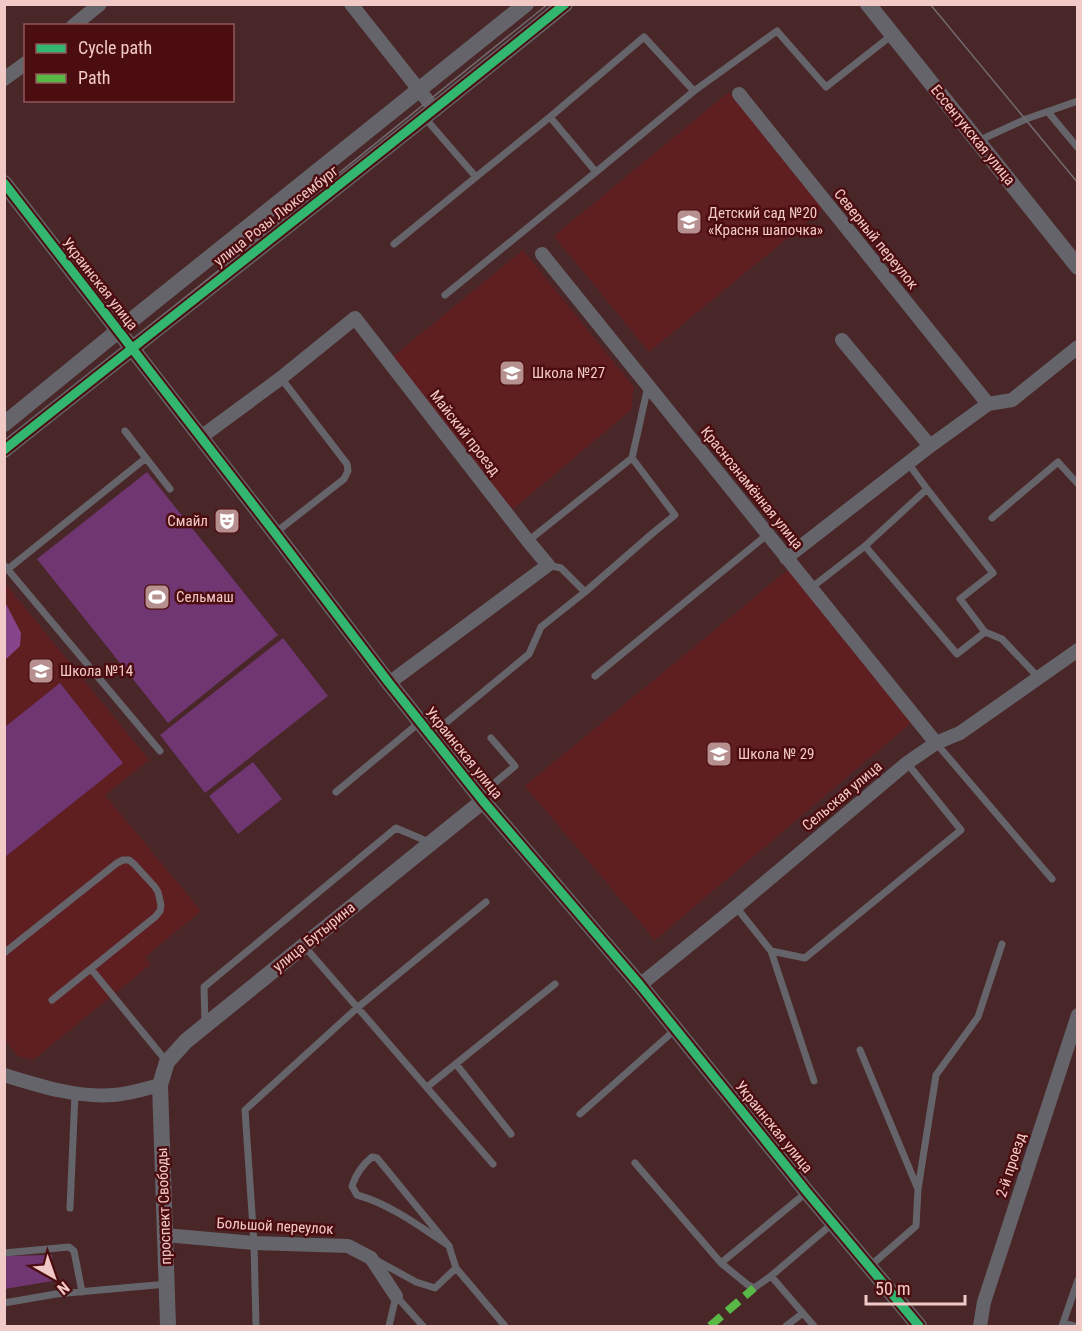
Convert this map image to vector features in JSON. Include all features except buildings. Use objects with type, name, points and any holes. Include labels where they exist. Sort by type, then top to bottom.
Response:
[{"type":"street","points":[[75,24],[100,4]]},
{"type":"street","points":[[351,4],[419,89],[430,114]]},
{"type":"street","name":"улица Розы Люксембург","points":[[4,424],[526,4]]},
{"type":"street","name":"улица Розы Люксембург","points":[[4,450],[430,114],[565,4]]},
{"type":"street","name":"Ессентукская улица","points":[[868,4],[1077,267]]},
{"type":"street","points":[[4,79],[24,64]]},
{"type":"street","name":"Северный переулок","points":[[739,94],[988,404]]},
{"type":"street","name":"Украинская улица","points":[[4,183],[481,799],[676,1029],[807,1192],[919,1326]]},
{"type":"street","name":"Краснознамённая улица","points":[[542,254],[936,743]]},
{"type":"street","name":"Майский проезд","points":[[201,437],[281,378],[355,318],[548,565]]},
{"type":"street","points":[[842,340],[930,446]]},
{"type":"street","points":[[786,558],[930,446],[988,404],[1012,400],[1077,347]]},
{"type":"street","points":[[389,683],[548,565]]},
{"type":"street","name":"Сельская улица","points":[[640,986],[907,763],[936,743],[960,733],[1077,650]]},
{"type":"street","name":"улица Бутырина","points":[[160,1085],[167,1062],[181,1046],[303,945],[432,843],[481,799]]},
{"type":"street","name":"2-й проезд","points":[[980,1326],[984,1302],[1077,1015]]},
{"type":"street","points":[[4,1075],[75,1094],[93,1096],[135,1092],[160,1085]]},
{"type":"street","name":"проспект Свободы","points":[[160,1085],[168,1326]]},
{"type":"street","name":"Большой переулок","points":[[165,1235],[254,1243],[348,1246],[371,1258]]},
{"type":"street","points":[[371,1258],[396,1296]]},
{"type":"lane","points":[[445,295],[694,91],[777,31],[826,87],[892,35]]},
{"type":"lane","points":[[394,244],[644,37],[694,91]]},
{"type":"lane","points":[[978,141],[1026,119],[1077,101]]},
{"type":"lane","points":[[1048,112],[1077,148]]},
{"type":"lane","points":[[430,114],[476,177]]},
{"type":"lane","points":[[550,117],[596,172]]},
{"type":"lane","points":[[275,533],[344,478],[348,471],[347,464],[281,378]]},
{"type":"lane","points":[[528,541],[632,458],[648,385]]},
{"type":"lane","points":[[125,431],[170,489]]},
{"type":"lane","points":[[146,458],[6,567],[160,751]]},
{"type":"lane","points":[[431,735],[529,654],[541,627],[675,515],[632,458]]},
{"type":"lane","points":[[992,518],[1058,462],[1077,484]]},
{"type":"lane","points":[[908,463],[993,573],[960,599],[986,632],[1002,639],[1038,677]]},
{"type":"lane","points":[[811,588],[865,546],[927,489]]},
{"type":"lane","points":[[596,676],[768,534]]},
{"type":"lane","points":[[865,546],[957,654],[986,632]]},
{"type":"lane","points":[[548,565],[561,568],[585,592]]},
{"type":"lane","points":[[336,792],[420,722]]},
{"type":"lane","points":[[481,799],[515,766],[490,738]]},
{"type":"lane","points":[[936,743],[1052,879]]},
{"type":"lane","points":[[771,951],[805,958],[961,831],[907,763]]},
{"type":"lane","points":[[205,1026],[204,987],[396,828],[432,843]]},
{"type":"lane","points":[[4,953],[117,863],[129,860],[134,864],[158,892],[161,905],[159,912],[52,1000]]},
{"type":"lane","points":[[256,1326],[254,1243],[245,1110],[357,1008],[486,902]]},
{"type":"lane","points":[[736,907],[771,951],[814,1081]]},
{"type":"lane","points":[[869,1267],[916,1226],[918,1189],[936,1075],[978,1017],[1002,944]]},
{"type":"lane","points":[[303,945],[493,1164]]},
{"type":"lane","points":[[92,969],[167,1062]]},
{"type":"lane","points":[[427,1087],[555,984]]},
{"type":"lane","points":[[580,1114],[676,1029]]},
{"type":"lane","points":[[860,1050],[918,1189]]},
{"type":"lane","points":[[456,1064],[511,1134]]},
{"type":"lane","points":[[70,1208],[75,1094]]},
{"type":"lane","points":[[449,1246],[397,1213],[367,1197],[357,1195],[352,1186],[365,1162],[372,1157],[377,1158],[449,1246],[456,1268],[505,1326]]},
{"type":"lane","points":[[635,1163],[722,1263],[753,1288],[771,1276],[833,1223]]},
{"type":"lane","points":[[722,1263],[807,1192]]},
{"type":"lane","points":[[4,1253],[69,1247],[74,1251],[82,1292]]},
{"type":"lane","points":[[371,1258],[417,1282],[435,1288],[456,1268]]},
{"type":"lane","points":[[771,1276],[814,1326]]},
{"type":"lane","points":[[1074,1326],[1063,1325],[1077,1280]]},
{"type":"lane","points":[[4,1303],[56,1294],[167,1284]]},
{"type":"lane","points":[[389,1326],[396,1296]]},
{"type":"lane","points":[[396,1296],[423,1326]]},
{"type":"lane","points":[[786,1326],[803,1313]]},
{"type":"shaded area","name":"Детский сад №20 «Красня шапочка»","points":[[729,92],[824,208],[649,352],[554,236]]},
{"type":"shaded area","name":"Школа №27","points":[[523,250],[634,387],[631,410],[512,510],[390,359]]},
{"type":"shaded area","name":"Сельмаш","points":[[147,472],[278,635],[168,723],[37,559]]},
{"type":"shaded area","name":"Школа № 29","points":[[790,568],[912,722],[655,940],[525,786]]},
{"type":"shaded area","points":[[4,582],[149,760],[105,795],[201,911],[145,957],[151,964],[33,1060],[18,1056],[5,1040]]},
{"type":"shaded area","points":[[5,602],[21,633],[20,646],[5,660]]},
{"type":"shaded area","points":[[283,638],[328,696],[205,793],[160,735]]},
{"type":"shaded area","points":[[60,683],[123,763],[5,857],[5,727]]},
{"type":"shaded area","points":[[253,762],[282,799],[238,834],[209,796]]},
{"type":"shaded area","points":[[52,1255],[52,1281],[5,1289],[5,1256]]},
{"type":"tram line","points":[[4,444],[548,4]]},
{"type":"tram line","points":[[930,4],[1078,183]]},
{"type":"marked path","points":[[710,1326],[754,1288]]},
{"type":"cycle path","points":[[4,450],[565,4]]},
{"type":"cycle path","points":[[4,183],[389,683],[483,801],[640,985],[807,1192],[919,1326]]},
{"type":"place","name":"Детский сад №20 «Красня шапочка»","points":[[689,222]]},
{"type":"place","name":"Школа №27","points":[[512,373]]},
{"type":"place","name":"Смайл","points":[[227,521]]},
{"type":"place","name":"Сельмаш","points":[[157,597]]},
{"type":"place","name":"Школа №14","points":[[41,671]]},
{"type":"place","name":"Школа № 29","points":[[719,754]]}]
